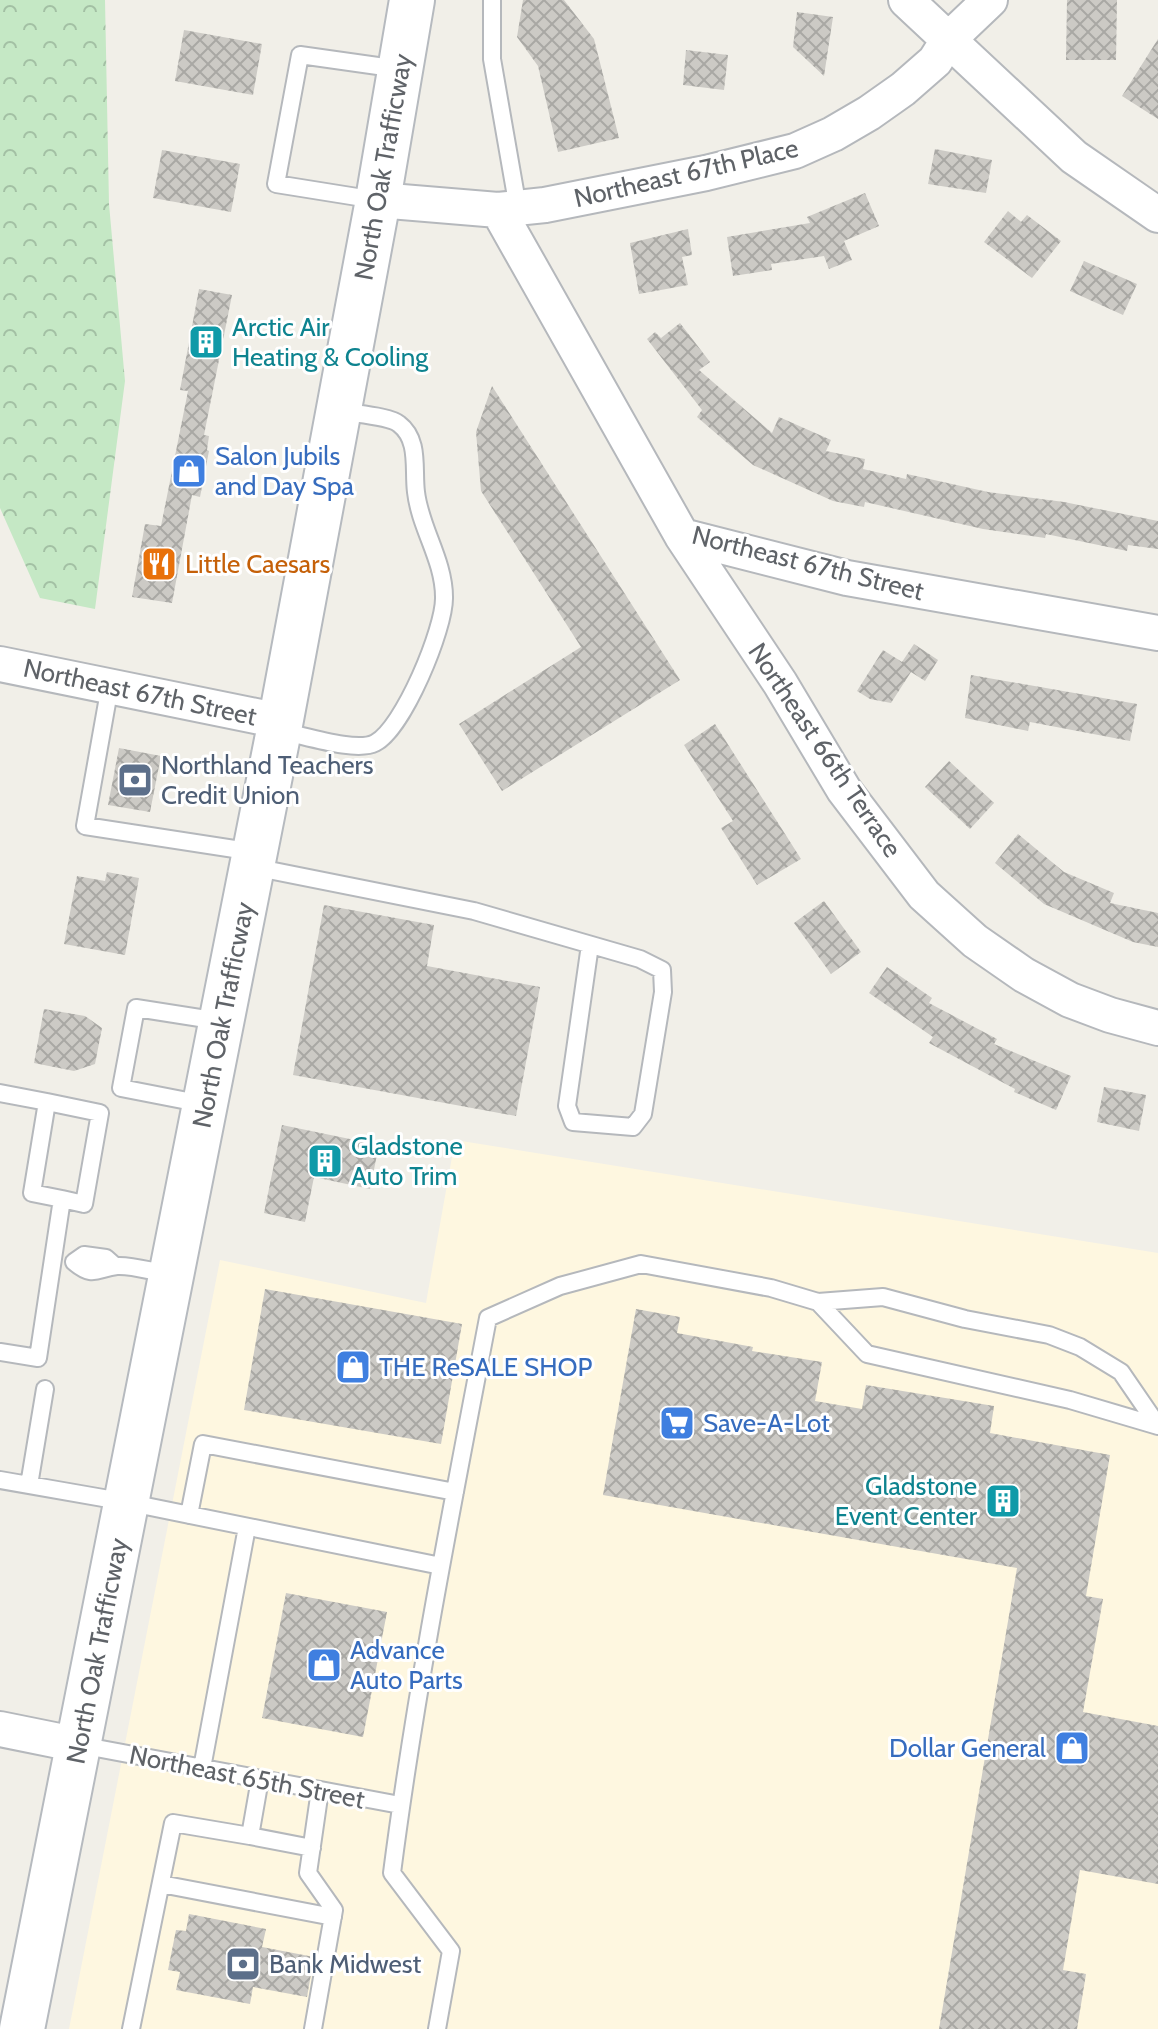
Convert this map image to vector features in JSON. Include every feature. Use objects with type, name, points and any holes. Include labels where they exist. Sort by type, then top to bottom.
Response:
[{"type":"main road","name":"North Oak Trafficway","points":[[22,2029],[280,726],[412,0]]},
{"type":"street","points":[[906,0],[1074,157],[1158,215]]},
{"type":"street","name":"Northeast 67th Place","points":[[378,200],[508,209],[545,205],[706,173],[795,151],[833,134],[892,97],[935,61],[949,39],[990,0]]},
{"type":"street","name":"Northeast 67th Street","points":[[508,209],[682,536],[847,578],[1158,633]]},
{"type":"street","name":"Northeast 66th Terrace","points":[[682,536],[780,683],[844,790],[924,895],[975,941],[1024,975],[1070,1000],[1158,1028]]},
{"type":"street","name":"Northeast 67th Street","points":[[0,664],[280,726]]},
{"type":"street","name":"Northeast 65th Street","points":[[0,1729],[79,1745]]},
{"type":"lane","points":[[492,0],[492,59],[508,209]]},
{"type":"lane","points":[[378,200],[276,184],[300,55],[400,70]]},
{"type":"lane","points":[[280,726],[359,747],[374,744],[384,736],[411,697],[439,632],[445,598],[437,560],[416,495],[410,435],[397,421],[339,411]]},
{"type":"lane","points":[[110,686],[85,826],[253,859],[474,911],[640,959],[662,970],[663,992],[643,1114],[633,1127],[573,1122],[567,1106],[590,945]]},
{"type":"lane","points":[[205,1104],[121,1088],[136,1008],[221,1022]]},
{"type":"lane","points":[[0,1093],[47,1102],[100,1113],[84,1204],[32,1193],[47,1102]]},
{"type":"lane","points":[[0,1352],[38,1358],[62,1199]]},
{"type":"lane","points":[[55,1258],[74,1262],[84,1255],[106,1258],[115,1266],[171,1274]]},
{"type":"lane","points":[[437,2029],[451,1951],[392,1873],[400,1805],[441,1566],[488,1318],[560,1286],[641,1264],[771,1288],[818,1302],[883,1297],[965,1319],[1049,1335],[1080,1347],[1121,1372],[1158,1426]]},
{"type":"lane","points":[[818,1302],[867,1354],[1070,1400],[1158,1426]]},
{"type":"lane","points":[[29,1485],[45,1389]]},
{"type":"lane","points":[[189,1515],[203,1444],[455,1492]]},
{"type":"lane","points":[[0,1480],[126,1502],[441,1566]]},
{"type":"lane","points":[[202,1768],[247,1527]]},
{"type":"lane","name":"Northeast 65th Street","points":[[79,1745],[400,1805]]},
{"type":"lane","points":[[250,1836],[260,1779]]},
{"type":"lane","points":[[313,2029],[334,1910],[308,1873],[320,1790]]},
{"type":"lane","points":[[131,2029],[173,1823],[312,1848]]},
{"type":"lane","points":[[161,1884],[333,1917]]},
{"type":"shaded area","points":[[455,1140],[1158,1253],[1158,2029],[69,2029],[220,1260],[426,1303]]},
{"type":"green space","points":[[0,0],[105,0],[109,204],[125,381],[95,609],[40,598],[0,508]]},
{"type":"building","points":[[523,0],[564,0],[594,39],[619,138],[558,152],[538,66],[517,37]]},
{"type":"building","points":[[1067,0],[1117,0],[1116,60],[1066,60]]},
{"type":"building","points":[[797,12],[833,17],[824,76],[793,47]]},
{"type":"building","points":[[184,30],[262,44],[253,95],[175,81]]},
{"type":"building","points":[[1158,39],[1158,119],[1122,96]]},
{"type":"building","points":[[686,50],[728,55],[724,90],[683,85]]},
{"type":"building","points":[[935,149],[992,160],[986,193],[928,184]]},
{"type":"building","points":[[162,150],[240,164],[231,212],[153,198]]},
{"type":"building","points":[[865,193],[879,226],[844,241],[852,260],[829,269],[824,256],[771,264],[772,270],[733,276],[727,237],[810,223],[807,217]]},
{"type":"building","points":[[1008,211],[1021,222],[1027,215],[1061,241],[1032,278],[984,242]]},
{"type":"building","points":[[688,229],[692,255],[682,257],[688,285],[639,294],[630,243]]},
{"type":"building","points":[[1084,261],[1137,284],[1123,315],[1070,291]]},
{"type":"building","points":[[199,289],[232,295],[204,435],[209,436],[209,451],[200,497],[192,495],[172,603],[132,597],[145,524],[161,526],[188,391],[180,390]]},
{"type":"building","points":[[680,323],[710,362],[699,370],[772,433],[779,417],[831,440],[826,451],[865,459],[863,469],[906,479],[907,474],[988,492],[1064,502],[1158,521],[1158,549],[1128,545],[1127,551],[1046,534],[1045,538],[983,529],[865,502],[864,507],[833,501],[753,465],[697,417],[702,410],[647,339],[655,332],[661,338]]},
{"type":"building","points":[[492,386],[680,680],[502,791],[459,724],[581,647],[481,491],[476,432]]},
{"type":"building","points":[[914,644],[938,660],[925,681],[911,672],[891,703],[870,699],[857,691],[883,650],[902,662]]},
{"type":"building","points":[[971,675],[1137,704],[1130,741],[1030,722],[1028,731],[965,718]]},
{"type":"building","points":[[715,724],[801,859],[757,885],[721,828],[733,821],[684,745]]},
{"type":"building","name":"Northland Teachers Credit Union","points":[[119,748],[161,756],[150,812],[108,805]]},
{"type":"building","points":[[949,761],[994,803],[970,829],[925,787]]},
{"type":"building","points":[[1018,834],[1064,872],[1114,893],[1110,903],[1158,913],[1158,947],[1133,942],[1044,904],[995,863]]},
{"type":"building","points":[[107,872],[139,878],[125,955],[64,944],[77,876],[105,881]]},
{"type":"building","points":[[824,901],[861,952],[831,974],[794,923]]},
{"type":"building","points":[[324,905],[434,925],[427,966],[540,987],[516,1116],[293,1075]]},
{"type":"building","points":[[887,967],[932,998],[929,1003],[997,1039],[994,1044],[1071,1076],[1056,1110],[1014,1092],[1015,1089],[929,1043],[933,1037],[869,993]]},
{"type":"building","points":[[44,1009],[85,1016],[102,1028],[95,1064],[74,1071],[34,1063]]},
{"type":"building","points":[[1104,1087],[1146,1095],[1139,1131],[1097,1122]]},
{"type":"building","name":"Gladstone Auto Trim","points":[[282,1125],[379,1145],[370,1189],[314,1177],[305,1222],[264,1213]]},
{"type":"building","name":"THE ReSALE SHOP","points":[[265,1289],[462,1324],[441,1444],[244,1410]]},
{"type":"building","points":[[636,1309],[680,1317],[677,1333],[753,1347],[752,1351],[822,1362],[815,1401],[862,1409],[866,1385],[994,1406],[990,1433],[1110,1455],[1086,1596],[1103,1599],[1083,1712],[1158,1726],[1158,1884],[1080,1870],[1063,1970],[1086,1974],[1077,2029],[939,2029],[1017,1568],[603,1495]]},
{"type":"building","name":"Advance Auto Parts","points":[[286,1593],[387,1612],[363,1737],[262,1718]]},
{"type":"building","name":"Bank Midwest","points":[[189,1914],[266,1929],[262,1947],[314,1957],[307,1997],[253,1987],[250,2004],[176,1990],[180,1972],[168,1970],[176,1930],[186,1931]]},
{"type":"place","name":"Arctic Air Heating & Cooling","points":[[206,342]]},
{"type":"place","name":"Salon Jubils and Day Spa","points":[[189,471]]},
{"type":"place","name":"Little Caesars","points":[[159,564]]},
{"type":"place","name":"Northland Teachers Credit Union","points":[[135,780]]},
{"type":"place","name":"Gladstone Auto Trim","points":[[325,1161]]},
{"type":"place","name":"THE ReSALE SHOP","points":[[353,1367]]},
{"type":"place","name":"Save-A-Lot","points":[[677,1423]]},
{"type":"place","name":"Gladstone Event Center","points":[[1003,1501]]},
{"type":"place","name":"Advance Auto Parts","points":[[324,1665]]},
{"type":"place","name":"Dollar General","points":[[1072,1748]]},
{"type":"place","name":"Bank Midwest","points":[[243,1964]]}]
